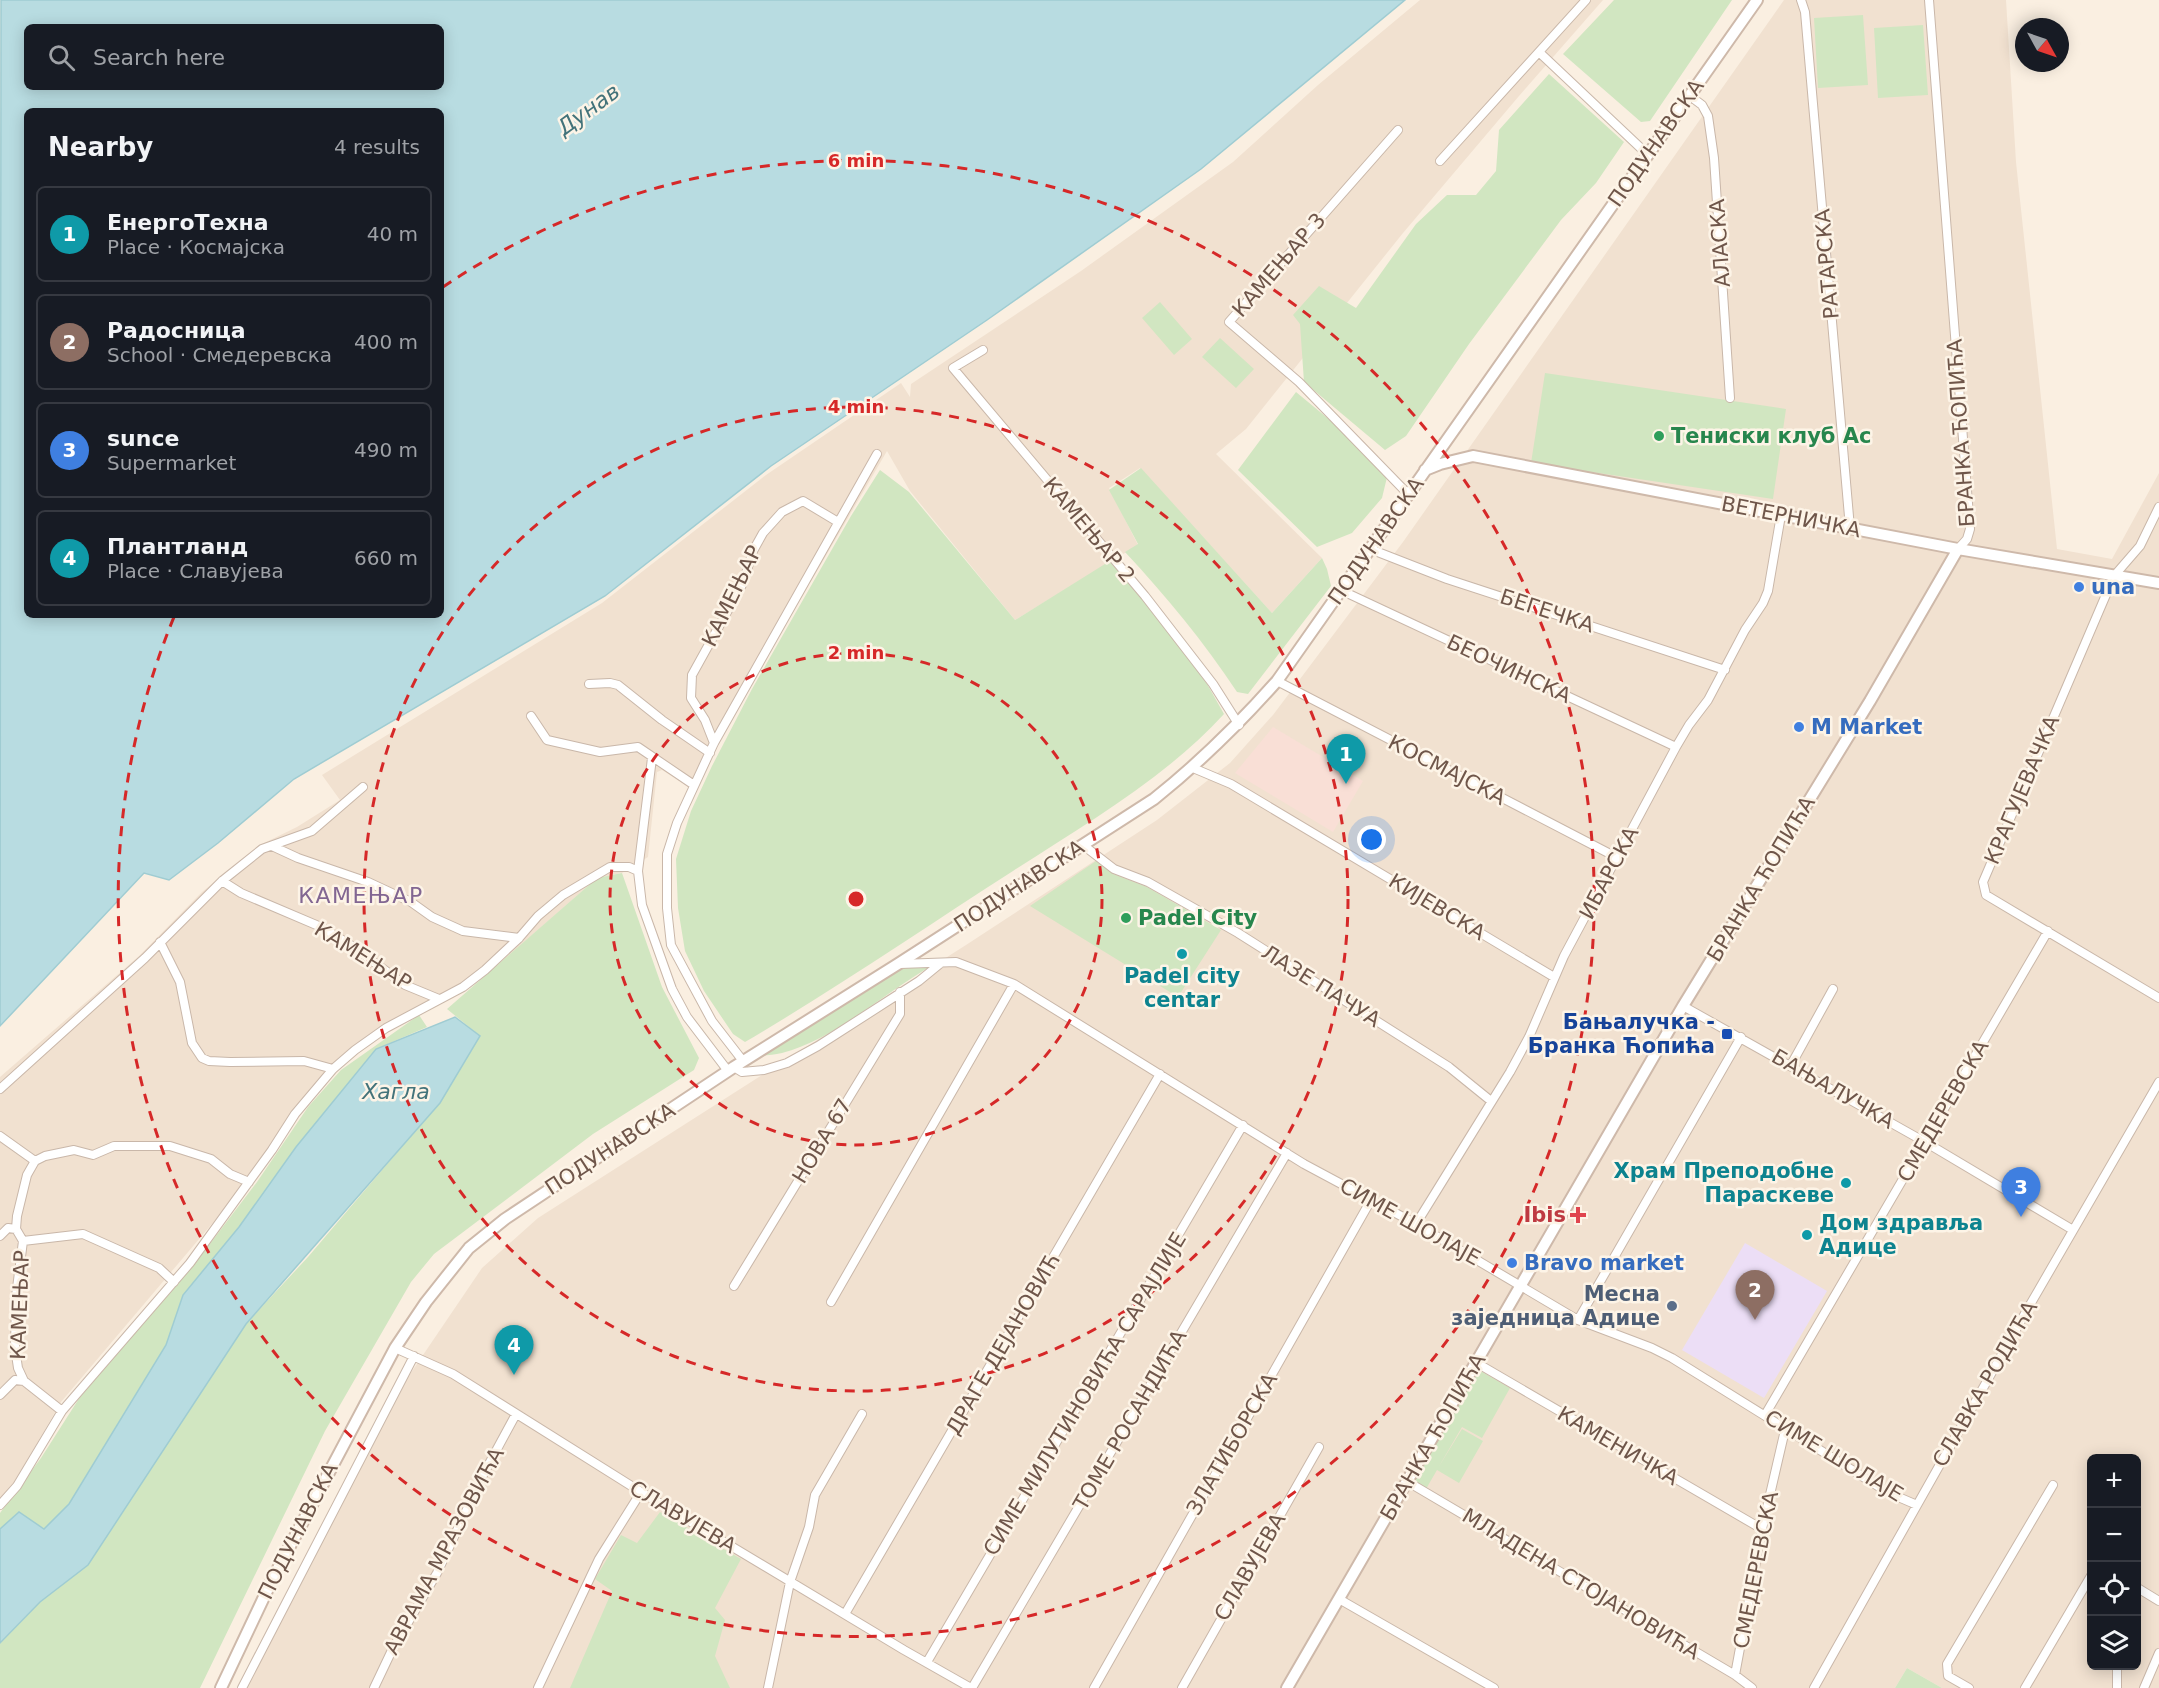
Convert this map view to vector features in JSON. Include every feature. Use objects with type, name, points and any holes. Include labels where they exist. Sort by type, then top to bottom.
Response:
[{"type":"street","points":[[1440,161],[1586,0]]},
{"type":"street","name":"ПОДУНАВСКА","points":[[221,1688],[273,1578],[395,1347],[426,1302],[470,1248],[504,1218],[735,1066],[1154,799],[1193,768],[1239,725],[1277,681],[1756,0]]},
{"type":"street","name":"РАТАРСКА","points":[[1801,0],[1805,12],[1850,528]]},
{"type":"street","name":"БРАНКА ЋОПИЋА","points":[[1287,1688],[1683,1006],[1870,701],[1958,549],[1967,539],[1970,529],[1929,0]]},
{"type":"street","points":[[1540,53],[1647,154]]},
{"type":"street","name":"АЛАСКА","points":[[1690,96],[1702,105],[1708,116],[1714,158],[1730,398]]},
{"type":"street","name":"КАМЕЊАР 3","points":[[1398,130],[1229,322],[1299,382],[1408,494]]},
{"type":"street","name":"КАМЕЊАР 2","points":[[983,350],[954,368],[1144,596],[1213,684],[1239,725]]},
{"type":"street","points":[[735,1066],[671,945],[667,855],[677,823],[714,743],[877,454]]},
{"type":"street","name":"ВЕТЕРНИЧКА","points":[[1425,471],[1440,464],[1473,456],[1958,549],[2159,583]]},
{"type":"street","name":"КАМЕЊАР","points":[[714,743],[705,720],[692,698],[692,675],[743,583],[753,551],[763,533],[782,512],[804,501],[838,522]]},
{"type":"street","name":"КРАГУЈЕВАЧКА","points":[[2159,507],[2140,546],[2114,576],[1983,882],[1986,895],[2159,998]]},
{"type":"street","name":"ИБАРСКА","points":[[1416,1224],[1510,1072],[1529,1037],[1554,978],[1676,747],[1708,700],[1768,591],[1781,515]]},
{"type":"street","name":"БЕГЕЧКА","points":[[1370,549],[1447,579],[1725,670]]},
{"type":"street","name":"БЕОЧИНСКА","points":[[1340,592],[1676,747]]},
{"type":"street","name":"КОСМАЈСКА","points":[[1277,681],[1618,858]]},
{"type":"street","points":[[589,684],[618,685],[662,720],[710,753]]},
{"type":"street","points":[[531,716],[547,740],[600,752],[638,747],[694,785]]},
{"type":"street","points":[[652,758],[638,871],[642,905],[672,989],[687,1017],[742,1072],[764,1070],[787,1064],[818,1046],[941,963]]},
{"type":"street","name":"КИЈЕВСКА","points":[[1193,768],[1231,784],[1554,978]]},
{"type":"street","points":[[0,1089],[160,942],[222,881],[262,849],[312,831],[363,787]]},
{"type":"street","name":"ЛАЗЕ ПАЧУА","points":[[1083,845],[1114,869],[1148,882],[1238,933],[1449,1067],[1491,1101]]},
{"type":"street","points":[[272,846],[379,887],[411,902],[432,917],[463,931],[519,938]]},
{"type":"street","points":[[0,1505],[16,1486],[62,1411],[190,1263],[305,1101],[333,1069],[386,1028],[463,987],[485,970],[519,938],[537,916],[563,895],[610,867],[629,867],[638,871]]},
{"type":"street","name":"КАМЕЊАР","points":[[222,881],[241,893],[321,927],[352,946],[405,985],[439,999]]},
{"type":"street","name":"СМЕДЕРЕВСКА","points":[[1765,1415],[2048,931]]},
{"type":"street","points":[[160,942],[180,982],[192,1043],[202,1058],[209,1061],[230,1062],[304,1061],[333,1069]]},
{"type":"street","name":"СИМЕ ШОЛАЈЕ","points":[[898,964],[956,962],[1014,984],[1287,1153],[1521,1284],[1578,1320],[1652,1348],[1765,1415],[1785,1430],[1889,1493],[1917,1505]]},
{"type":"street","points":[[831,1302],[1014,984]]},
{"type":"street","points":[[1791,1065],[1833,988]]},
{"type":"street","name":"НОВА 67","points":[[734,1286],[900,1014],[900,992]]},
{"type":"street","name":"БАЊАЛУЧКА","points":[[1683,1006],[1791,1065],[2073,1230]]},
{"type":"street","points":[[1578,1320],[1741,1037]]},
{"type":"street","name":"ДРАГЕ ДЕЈАНОВИЋ","points":[[845,1614],[1160,1074]]},
{"type":"street","name":"СЛАВКА РОДИЋА","points":[[1814,1688],[2159,1082]]},
{"type":"street","name":"СИМЕ МИЛУТИНОВИЋА САРАЈЛИЈЕ","points":[[927,1662],[1243,1125]]},
{"type":"street","points":[[0,1136],[35,1161],[56,1152],[74,1150],[93,1155],[114,1146],[170,1146],[211,1160],[230,1174],[249,1182]]},
{"type":"street","name":"ТОМЕ РОСАНДИЋА","points":[[971,1688],[1287,1153]]},
{"type":"street","name":"КАМЕЊАР","points":[[35,1161],[23,1185],[17,1216],[16,1229],[23,1241],[16,1296],[15,1348],[18,1368],[24,1381],[62,1411]]},
{"type":"street","name":"ЗЛАТИБОРСКА","points":[[1094,1688],[1371,1200]]},
{"type":"street","name":"КАМЕЊАР","points":[[0,1236],[8,1228],[16,1229]]},
{"type":"street","points":[[23,1241],[83,1234],[159,1268],[174,1282]]},
{"type":"street","name":"СЛАВУЈЕВА","points":[[395,1347],[453,1374],[641,1492],[971,1688]]},
{"type":"street","points":[[242,1688],[414,1356]]},
{"type":"street","name":"КАМЕНИЧКА","points":[[1475,1362],[1762,1529]]},
{"type":"street","name":"КАМЕЊАР","points":[[0,1395],[15,1380],[24,1381]]},
{"type":"street","name":"АВРАМА МРАЗОВИЋА","points":[[374,1688],[393,1648],[437,1573],[483,1475],[516,1414]]},
{"type":"street","points":[[768,1688],[790,1582],[809,1527],[815,1496],[862,1414]]},
{"type":"street","name":"СМЕДЕРЕВСКА","points":[[1735,1675],[1762,1529],[1785,1430]]},
{"type":"street","name":"СЛАВУЈЕВА","points":[[1182,1688],[1319,1447]]},
{"type":"street","name":"МЛАДЕНА СТОЈАНОВИЋА","points":[[1407,1482],[1735,1675],[1752,1688]]},
{"type":"street","points":[[1969,1688],[1948,1676],[1947,1664],[2053,1485]]},
{"type":"street","points":[[537,1688],[599,1558],[641,1492]]},
{"type":"street","points":[[2025,1688],[2087,1581]]},
{"type":"street","points":[[2141,1590],[2159,1601]]},
{"type":"street","points":[[1339,1599],[1494,1688]]},
{"type":"street","points":[[2145,1688],[2159,1653]]},
{"type":"street","points":[[2117,1670],[2117,1688]]},
{"type":"shaded area","points":[[1420,0],[1603,0],[1403,233],[1246,429],[1216,454],[1322,558],[1272,613],[1140,468],[1109,488],[1138,545],[1015,620],[910,491],[887,451],[722,734],[695,791],[662,770],[657,772],[648,857],[622,873],[597,878],[487,975],[408,1017],[386,1022],[329,1074],[283,1140],[61,1402],[12,1486],[0,1501],[0,1077],[139,956],[202,892],[258,846],[297,827],[340,800],[322,775],[602,603],[766,475],[901,383],[910,397],[911,384],[1081,271],[1233,162],[1318,85]]},
{"type":"shaded area","points":[[1784,0],[2006,0],[2016,162],[2057,549],[2112,559],[2159,473],[2159,1688],[1942,1688],[1907,1668],[1895,1688],[245,1688],[400,1389],[482,1268],[538,1218],[966,945],[1157,820],[1230,763],[1273,715],[1403,542]]},
{"type":"shaded area","points":[[1273,727],[1363,781],[1333,832],[1235,773]]},
{"type":"shaded area","points":[[1745,1243],[1827,1291],[1764,1398],[1682,1350]]},
{"type":"green space","points":[[1614,0],[1732,0],[1650,121],[1641,122],[1563,54]]},
{"type":"green space","points":[[1863,15],[1868,85],[1818,88],[1814,18]]},
{"type":"green space","points":[[1923,25],[1928,95],[1878,98],[1874,28]]},
{"type":"green space","points":[[1549,74],[1624,142],[1596,183],[1561,220],[1469,344],[1406,436],[1385,450],[1304,382],[1300,324],[1293,315],[1319,286],[1356,308],[1416,224],[1447,195],[1476,195],[1496,171],[1499,130]]},
{"type":"green space","points":[[1160,302],[1192,339],[1174,355],[1142,318]]},
{"type":"green space","points":[[1220,338],[1254,369],[1236,388],[1202,357]]},
{"type":"green space","name":"Тениски клуб Ас","points":[[1545,373],[1786,409],[1773,499],[1531,463]]},
{"type":"green space","points":[[1296,392],[1389,469],[1382,498],[1352,533],[1317,547],[1238,470]]},
{"type":"green space","points":[[1141,468],[1272,613],[1322,558],[1331,586],[1248,694],[1237,692],[1184,620],[1125,552],[1138,544],[1109,490]]},
{"type":"green space","points":[[880,470],[909,492],[1015,620],[1113,559],[1202,675],[1224,714],[1177,759],[1124,799],[847,979],[745,1042],[733,1034],[704,991],[685,951],[678,908],[676,859],[691,811],[752,689],[851,516]]},
{"type":"green space","name":"Padel City","points":[[1096,861],[1113,874],[1147,887],[1221,930],[1178,997],[1030,906]]},
{"type":"green space","points":[[622,873],[662,987],[699,1058],[694,1070],[593,1134],[434,1254],[411,1282],[325,1431],[200,1688],[0,1688],[0,1643],[40,1602],[201,1390],[246,1324],[308,1257],[440,1102],[480,1036],[447,1009],[597,878]]},
{"type":"green space","points":[[933,965],[821,1038],[782,1053],[759,1056],[906,966]]},
{"type":"green space","points":[[419,1015],[427,1027],[376,1049],[239,1227],[183,1295],[166,1345],[69,1504],[44,1529],[3,1526],[0,1529],[0,1513],[41,1458],[80,1397],[196,1262],[257,1182],[308,1107],[341,1070]]},
{"type":"green space","points":[[1477,1369],[1510,1388],[1482,1438],[1462,1427],[1438,1468],[1462,1429],[1483,1441],[1459,1483],[1437,1470],[1426,1489],[1413,1481]]},
{"type":"green space","points":[[660,1512],[741,1559],[715,1608],[725,1620],[715,1656],[730,1688],[570,1688],[612,1591],[595,1579],[621,1535],[637,1543]]},
{"type":"green space","points":[[1907,1668],[1942,1688],[1895,1688]]},
{"type":"water","name":"Дунав","points":[[1,0],[1405,0],[1201,169],[987,320],[771,466],[605,596],[294,779],[218,843],[169,880],[144,873],[0,1026]]},
{"type":"water","name":"Хагла","points":[[455,1017],[480,1036],[440,1103],[246,1324],[88,1565],[40,1602],[0,1643],[0,1529],[19,1512],[44,1529],[69,1504],[166,1345],[183,1295],[239,1227],[296,1147],[376,1049]]},
{"type":"place","name":"Тениски клуб Ас","points":[[1659,436]]},
{"type":"place","name":"una","points":[[2079,587]]},
{"type":"place","name":"M Market","points":[[1799,727]]},
{"type":"place","name":"ЕнергоТехна","points":[[1346,784]]},
{"type":"place","name":"Padel City","points":[[1126,918]]},
{"type":"place","name":"Padel city centar","points":[[1182,954]]},
{"type":"place","name":"Бањалучка - Бранка Ћопића","points":[[1727,1034]]},
{"type":"place","name":"Храм Преподобне Параскеве","points":[[1846,1183]]},
{"type":"place","name":"Ibis","points":[[1578,1215]]},
{"type":"place","name":"sunce","points":[[2021,1217]]},
{"type":"place","name":"Дом здравља Адице","points":[[1807,1235]]},
{"type":"place","name":"Bravo market","points":[[1512,1263]]},
{"type":"place","name":"Месна заједница Адице","points":[[1672,1306]]},
{"type":"place","name":"Радосница","points":[[1755,1320]]},
{"type":"place","name":"Плантланд","points":[[514,1375]]},
{"type":"district","name":"КАМЕЊАР","points":[[361,895]]}]
